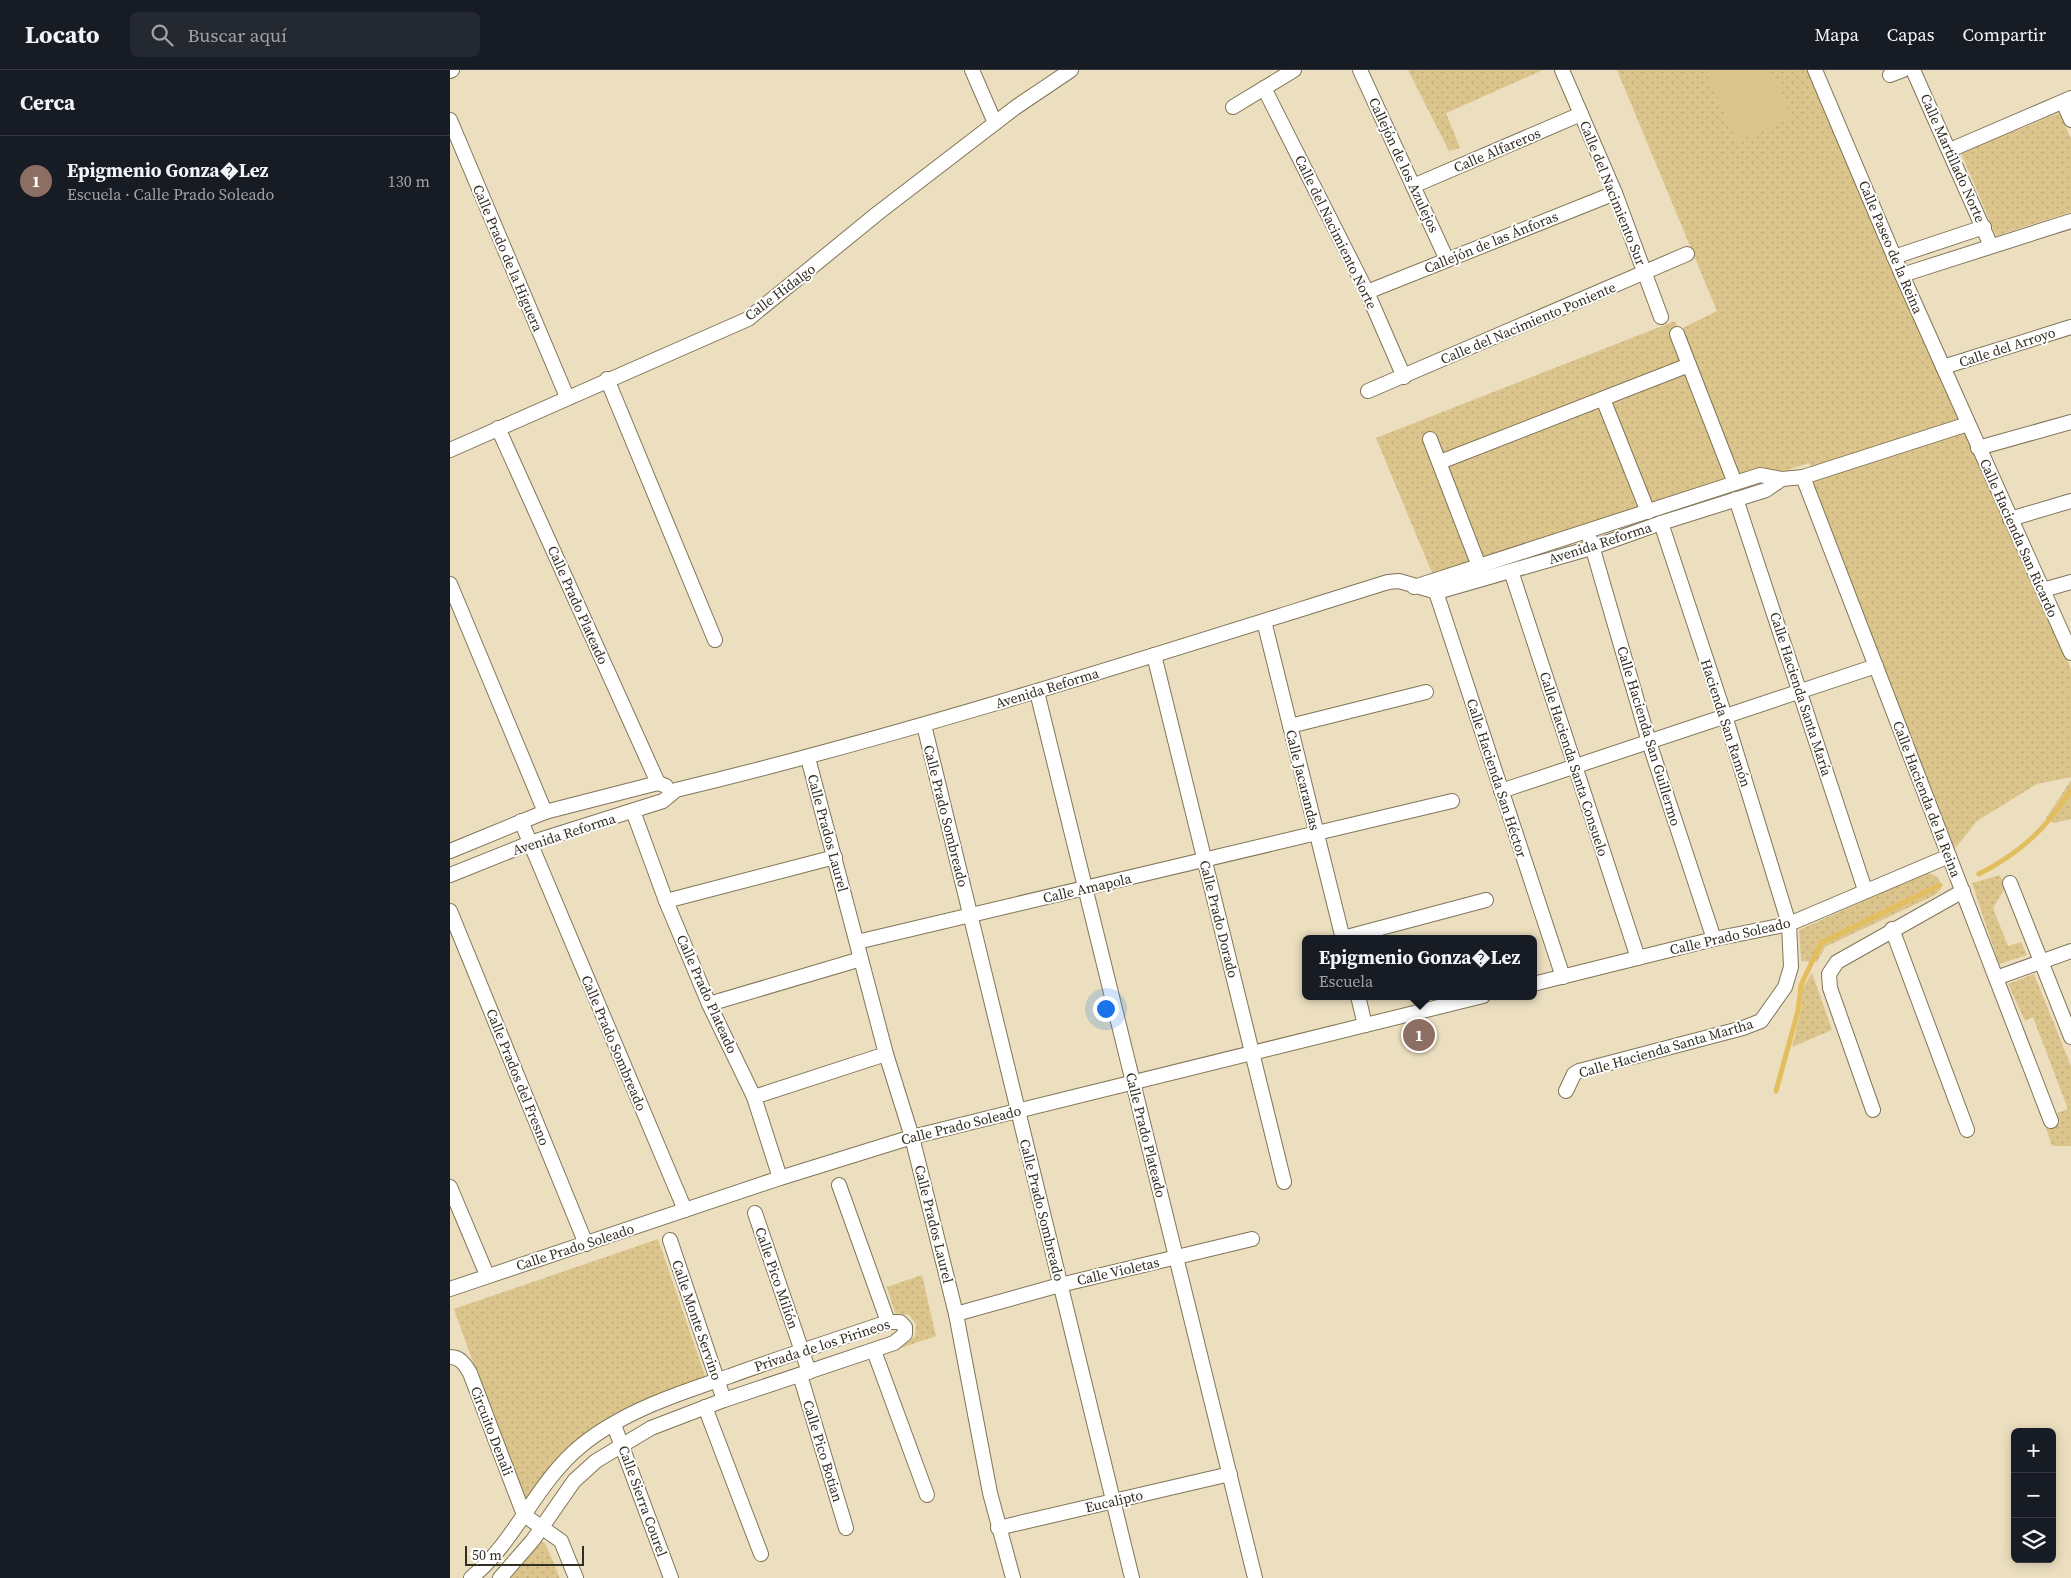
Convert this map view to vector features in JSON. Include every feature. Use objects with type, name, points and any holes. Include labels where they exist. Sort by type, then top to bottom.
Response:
[{"type":"street","points":[[972,70],[995,123]]},
{"type":"street","name":"Calle Hidalgo","points":[[450,450],[748,318],[878,213],[995,123],[1071,70]]},
{"type":"street","points":[[1234,107],[1294,70]]},
{"type":"street","name":"Callejón de los Azulejos","points":[[1360,70],[1447,260]]},
{"type":"street","name":"Calle del Nacimiento Sur","points":[[1562,70],[1615,192],[1660,317]]},
{"type":"street","name":"Calle Paseo de la Reina","points":[[1815,70],[1968,424]]},
{"type":"street","name":"Calle Martillado Norte","points":[[1914,70],[1991,246]]},
{"type":"street","name":"Calle del Nacimiento Norte","points":[[1264,88],[1367,292],[1404,377]]},
{"type":"street","points":[[1950,150],[2067,100],[2071,120]]},
{"type":"street","name":"Calle Alfareros","points":[[1414,186],[1581,114]]},
{"type":"street","name":"Calle Prado de la Higuera","points":[[450,120],[567,397]]},
{"type":"street","name":"Callejón de las Ánforas","points":[[1367,292],[1615,192]]},
{"type":"street","points":[[1902,275],[2071,221]]},
{"type":"street","points":[[1894,256],[1984,227]]},
{"type":"street","name":"Calle del Nacimiento Poniente","points":[[1368,391],[1687,254]]},
{"type":"street","name":"Calle del Arroyo","points":[[1943,367],[2071,327]]},
{"type":"street","points":[[1677,334],[1736,483]]},
{"type":"street","points":[[1440,462],[1689,365]]},
{"type":"street","points":[[607,379],[716,640]]},
{"type":"street","points":[[1604,399],[1648,512]]},
{"type":"street","points":[[1978,448],[2071,422]]},
{"type":"street","name":"Avenida Reforma","points":[[1434,586],[1479,565],[1648,512],[1760,474],[1782,479],[1803,477],[1968,424]]},
{"type":"street","name":"Calle Hacienda San Ricardo","points":[[1968,424],[2071,653]]},
{"type":"street","name":"Calle Prado Plateado","points":[[498,428],[658,783]]},
{"type":"street","points":[[1430,439],[1484,580]]},
{"type":"street","name":"Calle Hacienda de la Reina","points":[[1803,477],[2051,1121]]},
{"type":"street","name":"Avenida Reforma","points":[[450,875],[530,843],[663,801],[676,790],[808,758],[1037,692],[1388,582],[1399,581],[1414,587],[1484,580],[1590,548],[1661,523],[1766,490],[1782,479]]},
{"type":"street","name":"Calle Hacienda Santa María","points":[[1736,499],[1865,890]]},
{"type":"street","points":[[2010,519],[2071,500]]},
{"type":"street","name":"Hacienda San Ramón","points":[[1661,523],[1725,716],[1789,924]]},
{"type":"street","name":"Calle Hacienda San Guillermo","points":[[1589,531],[1590,548],[1649,742],[1714,939]]},
{"type":"street","name":"Calle Hacienda Santa Consuelo","points":[[1511,571],[1638,958]]},
{"type":"street","points":[[2043,590],[2071,582]]},
{"type":"street","points":[[450,584],[545,812]]},
{"type":"street","name":"Calle Hacienda San Héctor","points":[[1434,586],[1563,976]]},
{"type":"street","name":"Calle Jacarandas","points":[[1264,621],[1342,935]]},
{"type":"street","name":"Calle Prado Dorado","points":[[1154,655],[1284,1182]]},
{"type":"street","points":[[1501,791],[1876,666]]},
{"type":"street","name":"Calle Prado Plateado","points":[[1037,692],[1255,1578]]},
{"type":"street","points":[[1290,726],[1426,692]]},
{"type":"street","name":"Calle Prado Sombreado","points":[[924,725],[1132,1578]]},
{"type":"street","name":"Calle Prados Laurel","points":[[808,758],[886,1054],[912,1137],[956,1314],[998,1528],[1013,1578]]},
{"type":"street","points":[[658,783],[676,790]]},
{"type":"street","name":"Avenida Reforma","points":[[450,851],[545,812],[658,783]]},
{"type":"street","name":"Calle Amapola","points":[[857,942],[1452,801]]},
{"type":"street","name":"Calle Prado Plateado","points":[[632,811],[709,1004],[754,1097],[780,1178]]},
{"type":"street","name":"Calle Prado Sombreado","points":[[521,821],[684,1210]]},
{"type":"street","name":"Calle Prado Soleado","points":[[1537,983],[1714,939],[1789,924],[1865,890],[1949,856]]},
{"type":"street","points":[[666,900],[835,857]]},
{"type":"street","points":[[2010,883],[2071,1037]]},
{"type":"street","points":[[1873,1110],[1830,988],[1829,974],[1837,962],[1963,891]]},
{"type":"street","points":[[1354,935],[1486,900]]},
{"type":"street","name":"Calle Prados del Fresno","points":[[450,911],[586,1244]]},
{"type":"street","name":"Calle Hacienda Santa Martha","points":[[1566,1091],[1574,1074],[1579,1071],[1743,1028],[1761,1021],[1785,987],[1791,967],[1789,924]]},
{"type":"street","points":[[1892,930],[1967,1130]]},
{"type":"street","points":[[1996,978],[2071,951]]},
{"type":"street","points":[[709,1004],[861,959]]},
{"type":"street","points":[[1359,1000],[1365,1025]]},
{"type":"street","name":"Calle Prado Soleado","points":[[450,1289],[780,1178],[912,1137],[1467,1000]]},
{"type":"street","points":[[754,1097],[886,1054]]},
{"type":"street","points":[[839,1185],[888,1322]]},
{"type":"street","points":[[450,1187],[487,1275]]},
{"type":"street","name":"Calle Pico Milión","points":[[755,1213],[802,1351],[804,1374]]},
{"type":"street","name":"Calle Violetas","points":[[956,1314],[1060,1285],[1252,1239]]},
{"type":"street","name":"Calle Monte Servino","points":[[670,1240],[724,1400]]},
{"type":"street","name":"Privada de los Pirineos","points":[[471,1578],[501,1549],[543,1484],[583,1444],[614,1425],[643,1409],[717,1380],[888,1322],[900,1322],[906,1327],[905,1334],[894,1343],[673,1418],[596,1461],[574,1481],[516,1561],[500,1578]]},
{"type":"street","points":[[874,1351],[926,1495]]},
{"type":"street","name":"Circuito Denali","points":[[450,1357],[456,1357],[463,1363],[470,1374],[524,1515]]},
{"type":"street","name":"Calle Pico Botian","points":[[804,1374],[846,1528]]},
{"type":"street","points":[[705,1407],[761,1554]]},
{"type":"street","name":"Calle Sierra Courel","points":[[614,1425],[672,1578]]},
{"type":"street","name":"Eucalipto","points":[[998,1528],[1230,1474]]},
{"type":"street","points":[[524,1515],[542,1525],[561,1541],[576,1578]]},
{"type":"shaded area","points":[[1408,70],[1543,70],[1446,113],[1460,148],[1449,151]]},
{"type":"shaded area","points":[[1617,70],[1815,70],[2071,669],[2071,777],[2037,784],[1977,821],[1949,856],[1803,477],[1814,473],[1809,463],[1437,585],[1376,438],[1675,321],[1679,330],[1717,311]]},
{"type":"shaded area","points":[[1705,70],[1770,70],[1792,118],[1737,141]]},
{"type":"shaded area","points":[[2059,113],[2071,138],[2071,212],[1996,236],[1961,153]]},
{"type":"shaded area","points":[[2071,780],[2071,819],[2054,823],[2046,818]]},
{"type":"shaded area","points":[[1926,873],[1936,876],[1940,882],[1941,889],[1935,895],[1825,947],[1817,962],[1801,961],[1799,930]]},
{"type":"shaded area","points":[[2000,875],[2005,888],[1993,908],[2008,946],[2021,942],[2027,955],[1999,964],[1972,883]]},
{"type":"shaded area","points":[[1812,973],[1832,1030],[1792,1047],[1801,1011],[1803,987]]},
{"type":"shaded area","points":[[2034,974],[2071,1066],[2071,1146],[2052,1146],[2046,1128],[2060,1123],[2057,1113],[2068,1109],[2033,1017],[2025,1021],[2008,984]]},
{"type":"shaded area","points":[[658,1239],[705,1376],[627,1411],[580,1441],[540,1479],[523,1503],[454,1309]]},
{"type":"shaded area","points":[[922,1275],[936,1336],[901,1348],[915,1336],[916,1324],[909,1315],[895,1313],[887,1287]]},
{"type":"shaded area","points":[[540,1542],[545,1543],[560,1578],[510,1578]]},
{"type":"waterway","points":[[1979,874],[2007,858],[2031,839],[2052,817],[2071,790]]},
{"type":"waterway","points":[[1776,1091],[1798,1011],[1801,985],[1821,943],[1940,885]]},
{"type":"place","name":"Epigmenio Gonza�Lez","points":[[1419,1035]]}]
